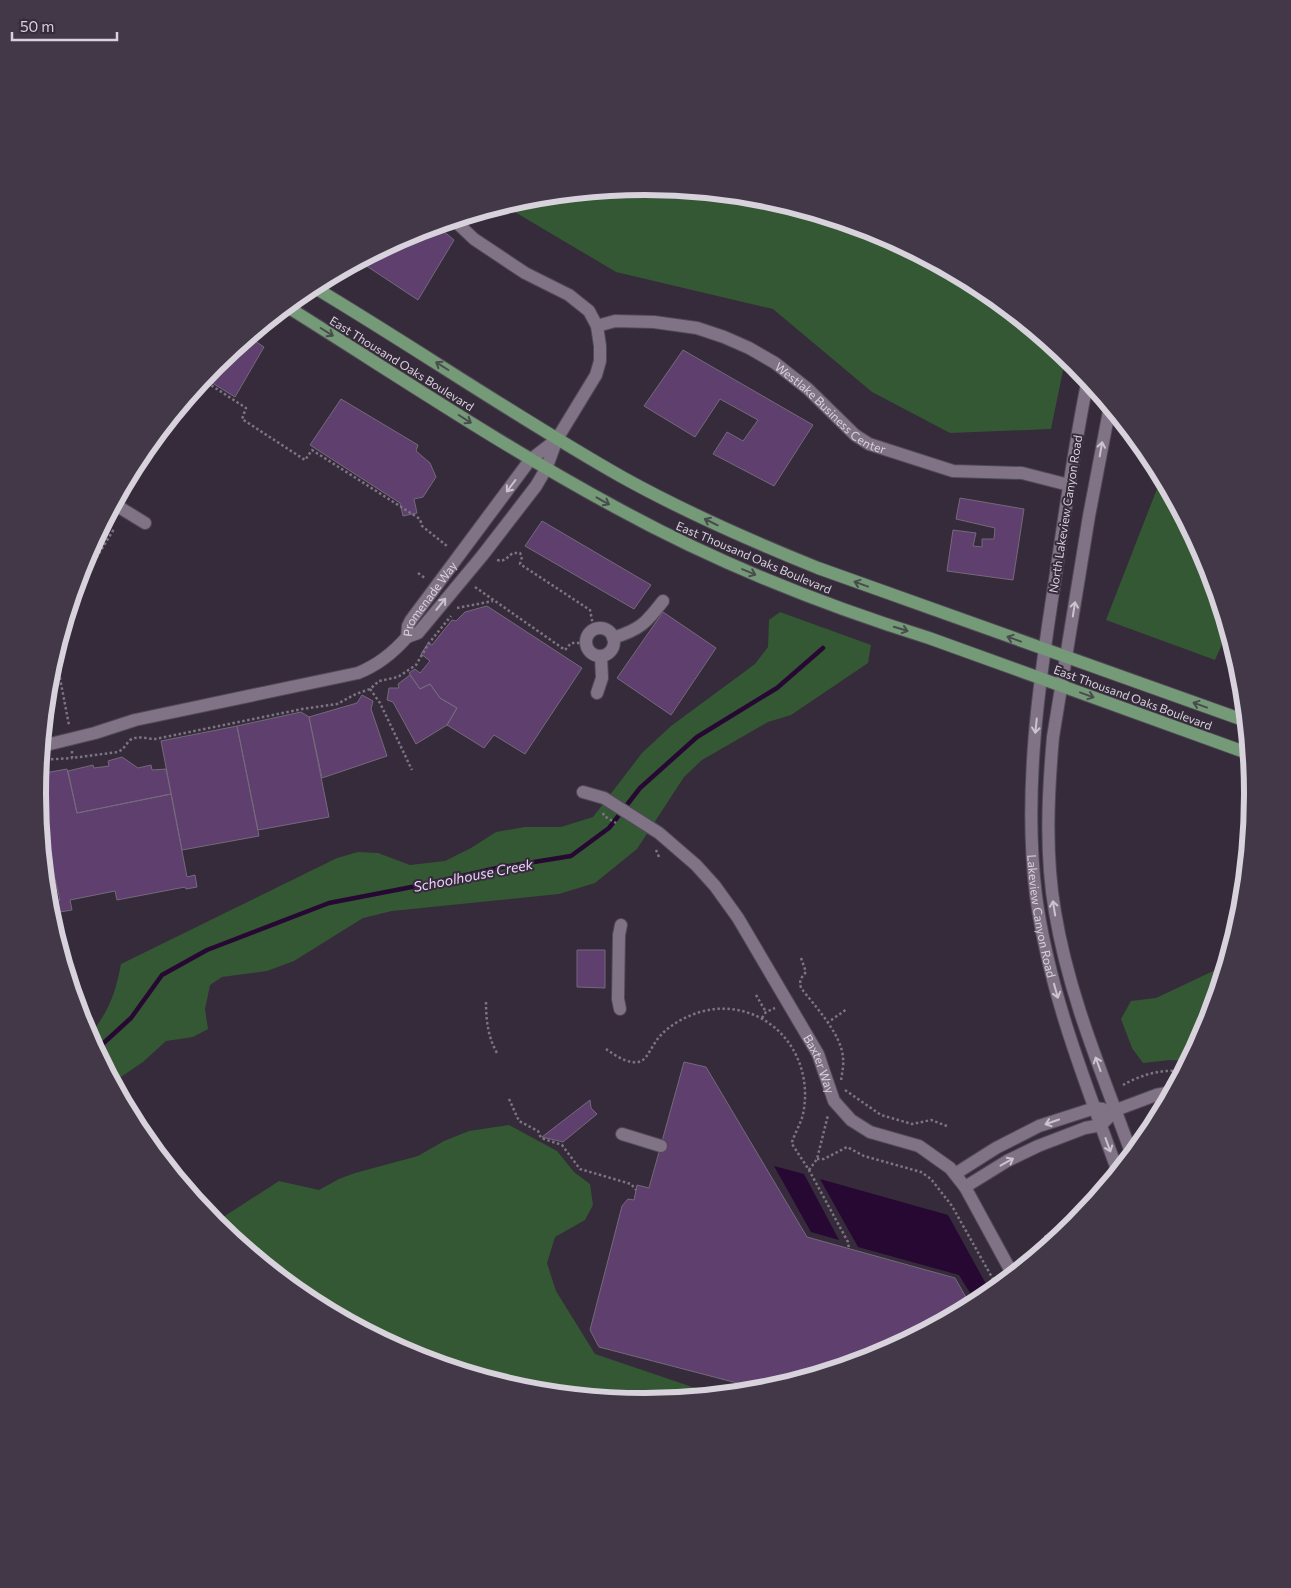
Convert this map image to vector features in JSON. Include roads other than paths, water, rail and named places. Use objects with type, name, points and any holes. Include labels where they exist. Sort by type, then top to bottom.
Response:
[{"type":"main road","name":"East Thousand Oaks Boulevard","points":[[321,291],[557,439],[628,480],[749,541],[818,568],[1240,719]]},
{"type":"main road","name":"East Thousand Oaks Boulevard","points":[[293,310],[530,460],[662,532],[734,566],[796,593],[1042,678],[1243,751]]},
{"type":"street","name":"Promenade Way","points":[[459,225],[474,239],[525,273],[569,295],[589,311],[597,326],[600,361],[596,375],[557,439],[546,469],[536,486],[482,556],[418,633],[407,637],[408,626],[411,620],[530,460],[557,439]]},
{"type":"street","name":"Westlake Business Center","points":[[597,326],[615,321],[654,322],[698,328],[749,348],[775,363],[808,389],[855,435],[869,444],[953,471],[1022,474],[1069,485]]},
{"type":"street","name":"North Lakeview Canyon Road","points":[[1045,650],[1074,448],[1086,388]]},
{"type":"street","name":"North Lakeview Canyon Road","points":[[1066,657],[1109,414]]},
{"type":"street","points":[[120,507],[145,523]]},
{"type":"street","points":[[613,638],[633,632],[647,622],[663,601]]},
{"type":"street","points":[[604,629],[613,638],[614,646],[609,652],[601,656],[590,651],[586,643],[588,635],[594,630],[604,629]]},
{"type":"street","points":[[49,744],[95,733],[135,720],[358,673],[371,668],[395,650],[407,637]]},
{"type":"street","name":"Lakeview Canyon Road","points":[[1045,650],[1036,729],[1031,804],[1036,895],[1052,977],[1062,1013],[1116,1165]]},
{"type":"street","points":[[596,693],[602,678],[601,656]]},
{"type":"street","name":"Lakeview Canyon Road","points":[[1066,657],[1060,685],[1050,770],[1049,858],[1052,893],[1070,980],[1079,1012],[1129,1147]]},
{"type":"street","name":"Baxter Way","points":[[583,792],[604,798],[669,841],[715,886],[738,918],[818,1054],[834,1101],[851,1120],[870,1132],[918,1146],[948,1166],[965,1187],[1010,1269]]},
{"type":"street","points":[[620,1009],[618,999],[621,925]]},
{"type":"street","points":[[965,1187],[1038,1146],[1085,1128],[1101,1125],[1116,1110],[1164,1093]]},
{"type":"street","points":[[955,1174],[996,1148],[1040,1126],[1095,1108],[1116,1110]]},
{"type":"street","points":[[622,1134],[661,1146]]},
{"type":"waterway","name":"Schoolhouse Creek","points":[[102,1045],[131,1018],[162,975],[207,950],[329,903],[497,868],[571,856],[609,828],[640,788],[697,737],[777,688],[823,648]]}]
